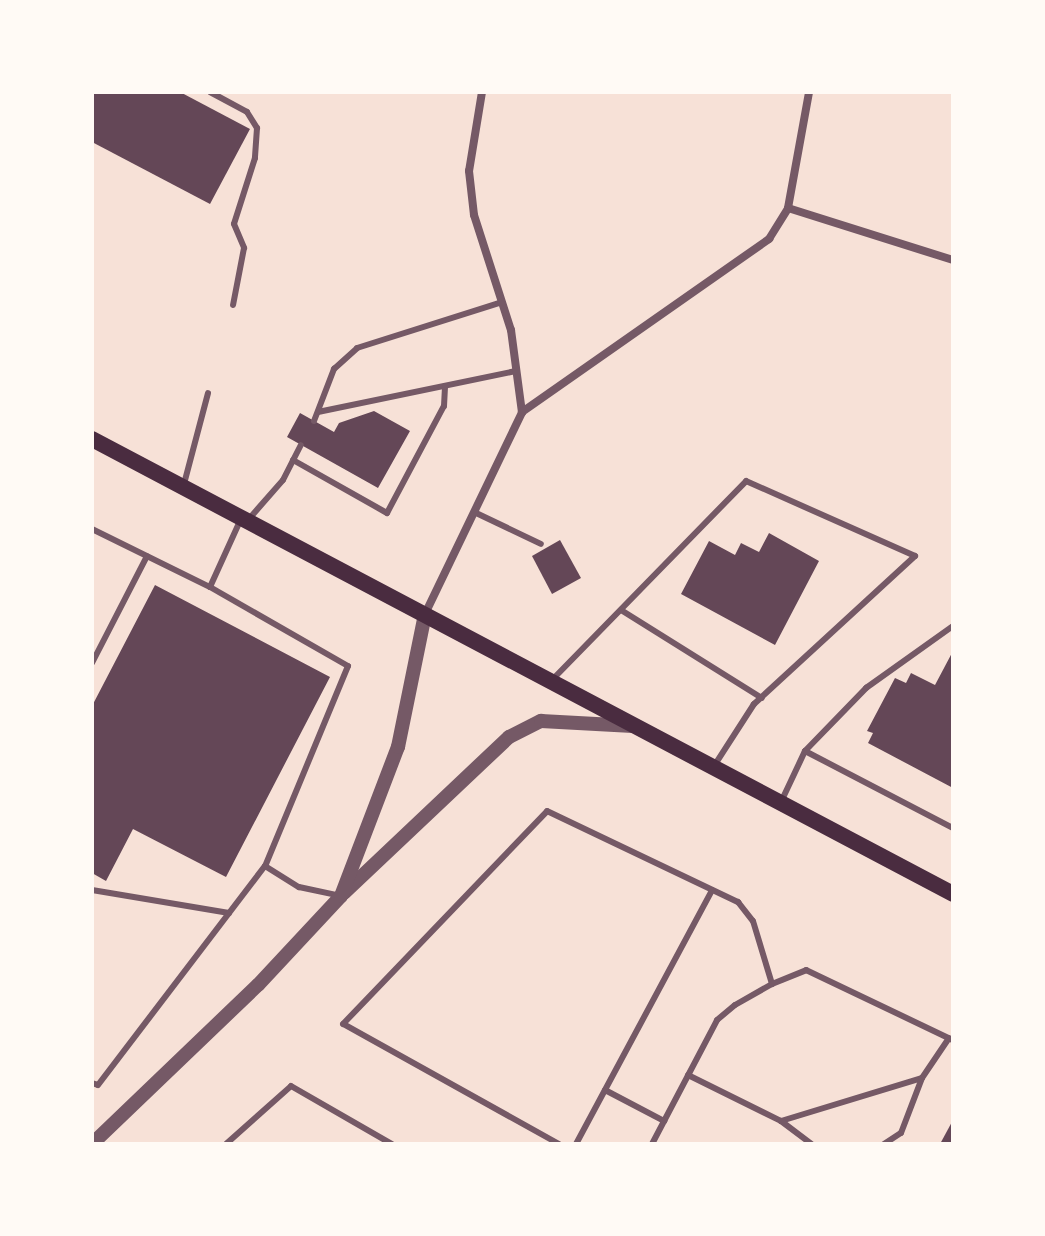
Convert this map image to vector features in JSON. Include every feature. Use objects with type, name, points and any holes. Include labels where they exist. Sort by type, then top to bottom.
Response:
[{"type":"main road","points":[[92,439],[953,894]]},
{"type":"street","points":[[482,92],[469,171],[474,215],[511,330],[522,412]]},
{"type":"street","points":[[341,896],[398,747],[425,614],[522,412],[769,239],[788,208],[809,92]]},
{"type":"street","points":[[788,208],[953,260]]},
{"type":"street","points":[[92,1144],[258,985],[341,896],[509,737],[541,721],[640,726]]},
{"type":"lane","points":[[210,92],[247,112],[257,128],[255,158],[234,224],[244,248],[233,305]]},
{"type":"lane","points":[[314,421],[334,369],[357,348],[502,302]]},
{"type":"lane","points":[[318,412],[516,371]]},
{"type":"lane","points":[[293,460],[387,513],[444,406],[445,386]]},
{"type":"lane","points":[[183,487],[208,393]]},
{"type":"lane","points":[[210,587],[244,519],[283,480],[301,445]]},
{"type":"lane","points":[[552,681],[746,481],[915,556],[762,698],[714,766]]},
{"type":"lane","points":[[474,512],[541,544]]},
{"type":"lane","points":[[92,529],[210,587],[348,666],[265,866],[98,1085],[92,1083]]},
{"type":"lane","points":[[92,663],[147,556]]},
{"type":"lane","points":[[621,610],[762,698]]},
{"type":"lane","points":[[781,802],[805,751],[866,688],[953,626]]},
{"type":"lane","points":[[805,751],[953,828]]},
{"type":"lane","points":[[559,1144],[343,1024],[547,811],[738,902],[753,921],[772,984]]},
{"type":"lane","points":[[265,866],[299,887],[341,896]]},
{"type":"lane","points":[[92,890],[229,913]]},
{"type":"lane","points":[[576,1144],[712,890]]},
{"type":"lane","points":[[652,1144],[717,1020],[772,984],[806,970],[951,1039],[922,1078],[901,1133],[884,1144]]},
{"type":"lane","points":[[688,1075],[781,1121],[811,1144]]},
{"type":"lane","points":[[781,1121],[922,1078]]},
{"type":"lane","points":[[226,1144],[291,1086],[392,1144]]},
{"type":"lane","points":[[605,1090],[664,1121]]},
{"type":"lane","points":[[232,1138],[243,1144]]},
{"type":"building","points":[[92,92],[180,92],[250,129],[210,204],[92,142]]},
{"type":"building","points":[[374,411],[410,431],[378,488],[287,437],[300,413],[334,432],[339,423]]},
{"type":"building","points":[[769,533],[819,561],[775,645],[681,594],[709,541],[735,555],[741,543],[759,552]]},
{"type":"building","points":[[560,540],[581,578],[552,594],[532,556]]},
{"type":"building","points":[[155,585],[330,677],[226,877],[133,829],[106,881],[92,873],[92,706]]},
{"type":"building","points":[[953,651],[953,788],[868,743],[873,733],[867,731],[895,678],[906,683],[911,673],[935,685]]},
{"type":"building","points":[[953,1120],[953,1144],[940,1144]]}]
